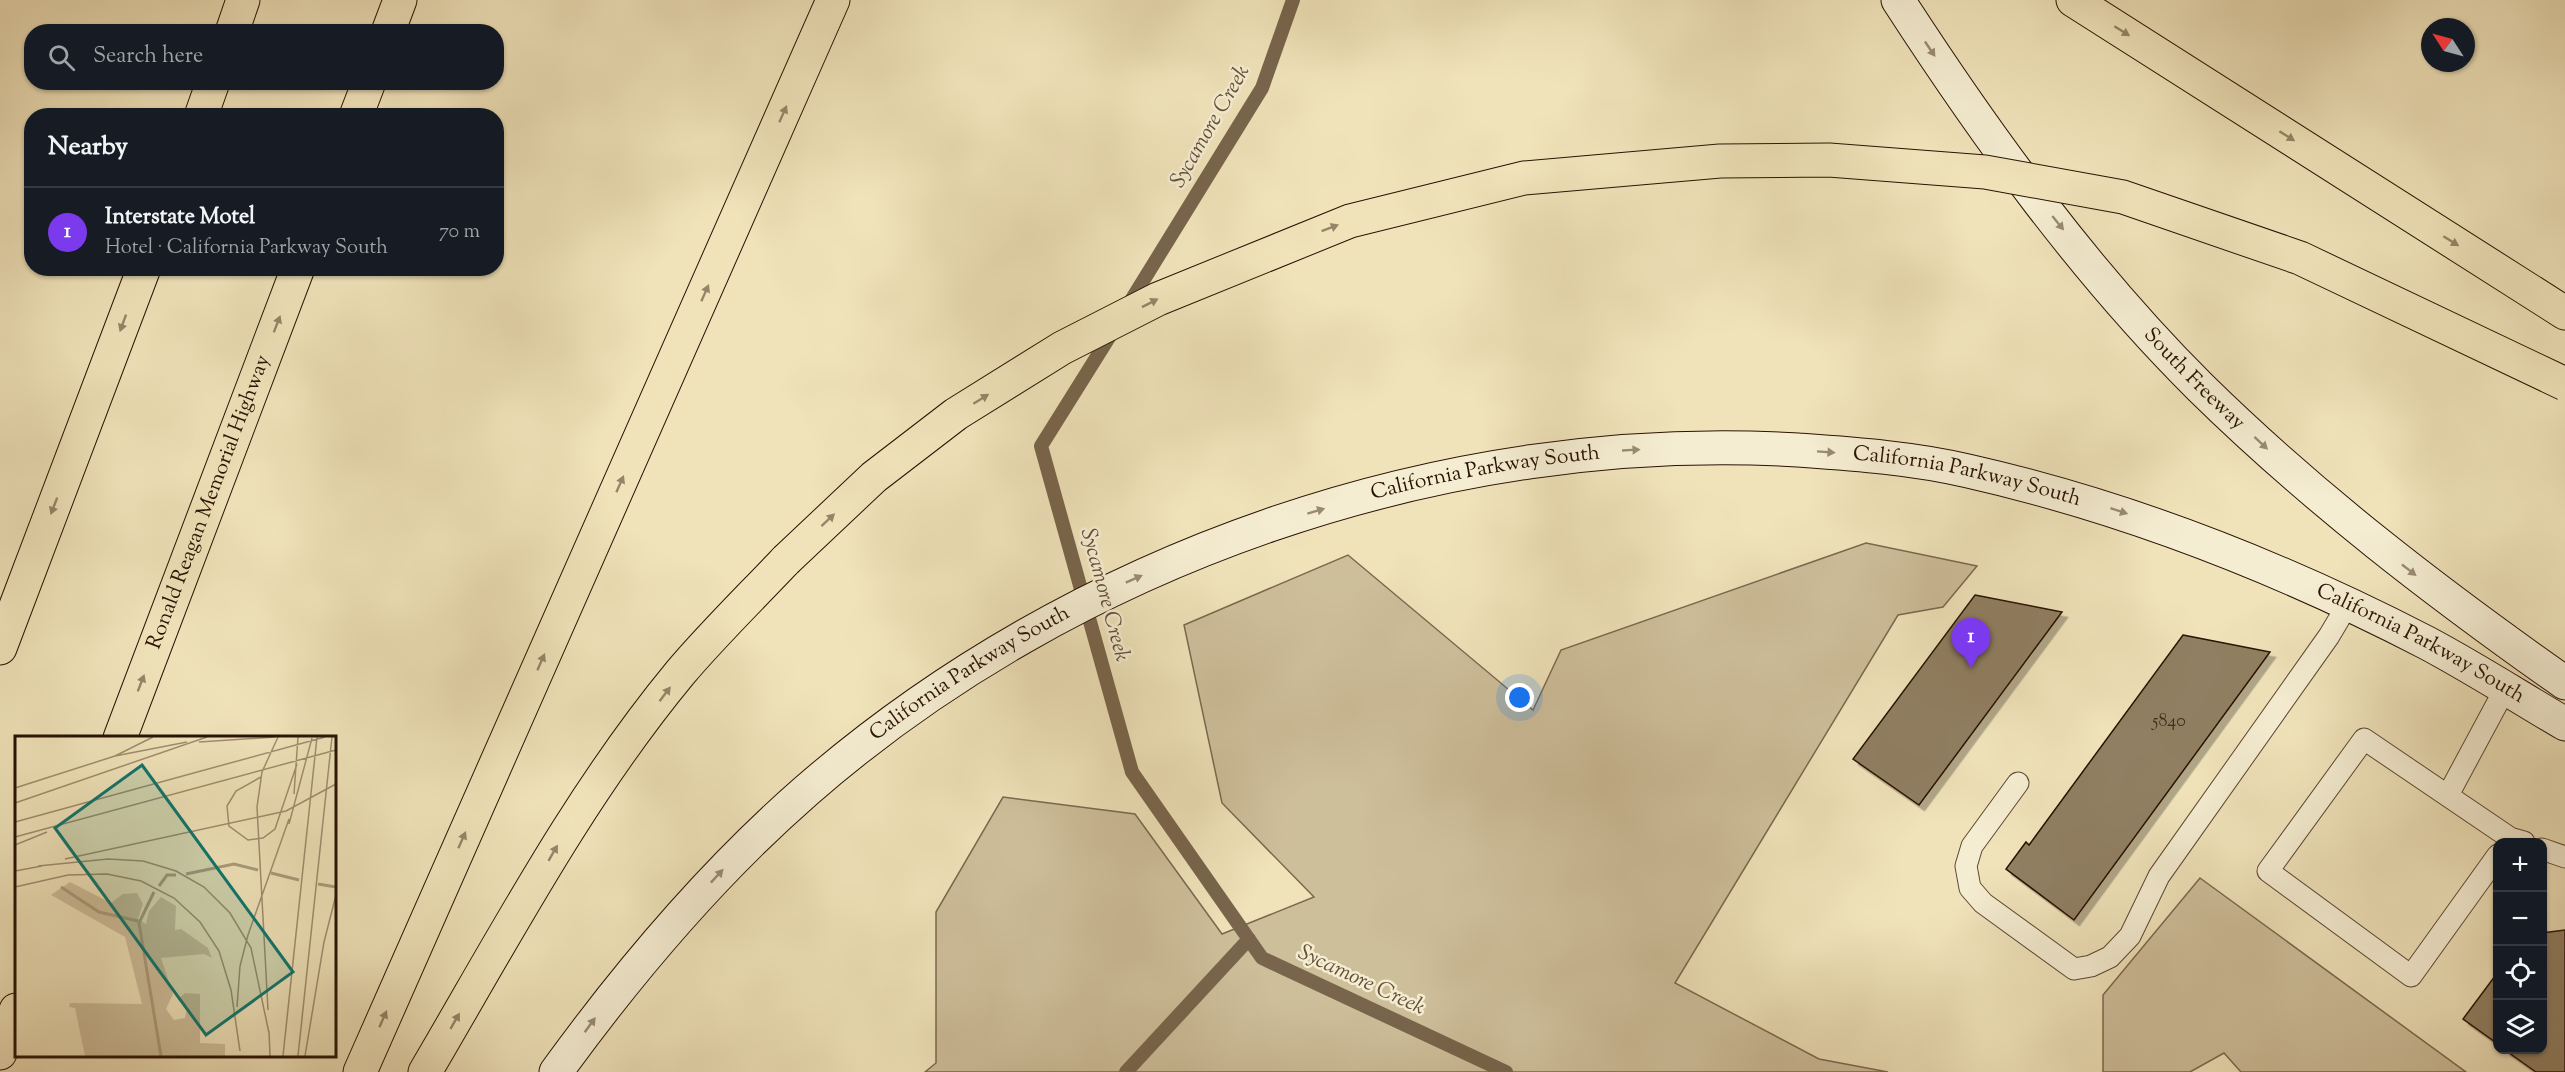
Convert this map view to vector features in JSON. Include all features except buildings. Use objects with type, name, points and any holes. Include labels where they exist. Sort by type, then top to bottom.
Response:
[{"type":"highway","points":[[235,24],[243,0]]},
{"type":"highway","points":[[391,24],[400,0]]},
{"type":"highway","points":[[360,1072],[833,0]]},
{"type":"highway","points":[[2073,0],[2565,313]]},
{"type":"highway","points":[[204,108],[210,90]]},
{"type":"highway","points":[[359,108],[366,90]]},
{"type":"highway","points":[[425,1072],[564,833],[620,752],[681,673],[786,560],[874,477],[956,414],[1062,348],[1158,299],[1350,221],[1524,178],[1720,161],[1830,160],[1985,172],[2123,197],[2300,258],[2565,384]]},
{"type":"highway","points":[[0,648],[141,276]]},
{"type":"highway","name":"Ronald Reagan Memorial Highway","points":[[121,736],[295,276]]},
{"type":"highway","points":[[0,1053],[15,1013]]},
{"type":"main road","name":"South Freeway","points":[[1898,0],[1995,145],[2080,251],[2200,387],[2332,509],[2479,623],[2565,683]]},
{"type":"main road","name":"California Parkway South","points":[[556,1072],[610,998],[676,920],[747,844],[818,781],[885,728],[938,692],[1012,643],[1101,594],[1182,557],[1301,516],[1449,476],[1602,452],[1672,447],[1858,454],[1962,469],[2122,512],[2348,604],[2433,646],[2565,724]]},
{"type":"lane","points":[[2018,783],[1972,846],[1966,866],[1970,888],[1983,903],[2074,969],[2091,966],[2109,957],[2130,936],[2159,876],[2329,636],[2348,604]]},
{"type":"lane","points":[[2448,795],[2505,689]]},
{"type":"lane","points":[[2493,862],[2410,976],[2268,871],[2364,739],[2510,838]]},
{"type":"lane","points":[[2547,851],[2565,857]]},
{"type":"shaded area","points":[[1866,543],[1977,566],[1943,607],[1898,615],[1675,983],[1819,1059],[1888,1072],[925,1072],[936,1063],[936,912],[1003,797],[1135,814],[1222,934],[1314,897],[1222,803],[1184,625],[1348,555],[1533,710],[1561,650]]},
{"type":"shaded area","points":[[2200,878],[2466,1072],[2241,1072],[2224,1053],[2190,1072],[2103,1072],[2103,995]]},
{"type":"waterway","name":"Sycamore Creek","points":[[1127,307],[1262,88],[1293,0]]},
{"type":"waterway","name":"Sycamore Creek","points":[[1113,331],[1041,446],[1132,772],[1262,958],[1506,1072]]},
{"type":"waterway","points":[[1126,1072],[1249,939]]},
{"type":"place","name":"Interstate Motel","points":[[1971,668]]}]
